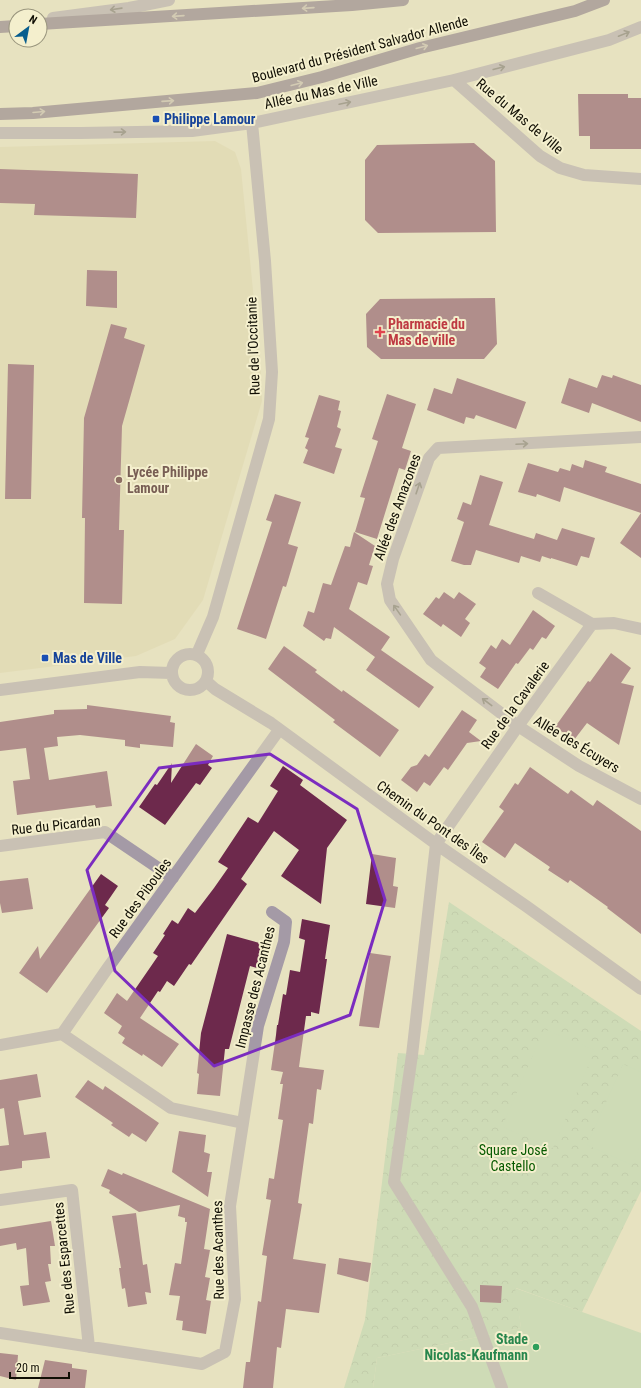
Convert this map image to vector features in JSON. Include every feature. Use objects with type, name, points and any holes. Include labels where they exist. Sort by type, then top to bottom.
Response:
[{"type":"main road","points":[[48,24],[403,0]]},
{"type":"main road","name":"Boulevard du Président Salvador Allende","points":[[0,114],[33,113],[257,93],[322,77],[420,48],[575,11],[604,0]]},
{"type":"street","points":[[48,19],[129,8],[169,0]]},
{"type":"street","name":"Allée du Mas de Ville","points":[[0,133],[81,133],[192,130],[252,123],[454,80],[609,40],[641,27]]},
{"type":"street","name":"Rue du Mas de Ville","points":[[454,80],[540,156],[560,168],[584,176],[641,179]]},
{"type":"street","name":"Rue de l'Occitanie","points":[[197,654],[213,616],[269,419],[272,372],[265,261],[252,123]]},
{"type":"street","name":"Allée des Amazones","points":[[518,726],[431,660],[390,600],[387,584],[393,559],[429,458],[438,448],[641,437]]},
{"type":"street","points":[[538,593],[592,624],[614,624],[641,629]]},
{"type":"street","name":"Rue de la Cavalerie","points":[[436,844],[518,726],[592,624]]},
{"type":"street","points":[[192,653],[197,654],[206,663],[208,669],[206,681],[198,688],[188,690],[183,689],[175,683],[171,673],[174,663],[181,655],[192,653]]},
{"type":"street","points":[[0,690],[140,672],[171,673]]},
{"type":"street","name":"Chemin du Pont des Îles","points":[[206,681],[215,689],[279,730],[436,844],[526,906],[641,989]]},
{"type":"street","name":"Allée des Écuyers","points":[[518,726],[579,766],[641,799]]},
{"type":"street","name":"Rue des Piboules","points":[[62,1034],[279,730]]},
{"type":"street","name":"Rue du Picardan","points":[[0,846],[105,832],[173,878]]},
{"type":"street","points":[[436,844],[412,1055],[394,1182],[472,1307],[502,1388]]},
{"type":"street","name":"Impasse des Acanthes","points":[[243,1123],[258,1026],[284,942],[286,922],[272,912]]},
{"type":"street","points":[[0,1045],[62,1034],[171,1108],[243,1123]]},
{"type":"street","name":"Rue des Acanthes","points":[[0,1334],[202,1364],[225,1352],[235,1299],[230,1206],[243,1123]]},
{"type":"street","name":"Rue des Esparcettes","points":[[0,1200],[72,1190],[89,1347]]},
{"type":"highlighted area","points":[[270,754],[357,809],[385,900],[350,1015],[214,1066],[115,971],[87,870],[159,768]]},
{"type":"shaded area","name":"Lycée Philippe Lamour","points":[[215,141],[235,152],[241,169],[260,361],[262,401],[203,600],[175,639],[136,656],[0,673],[0,147]]},
{"type":"green space","name":"Square José Castello","points":[[449,902],[641,1031],[641,1191],[582,1312],[516,1288],[521,1328],[377,1358],[373,1388],[344,1388],[365,1320],[398,1053],[424,1055]]},
{"type":"green space","points":[[544,1029],[595,1050],[553,1148],[502,1127]]},
{"type":"green space","points":[[623,1064],[641,1072],[641,1144],[632,1165],[587,1145]]},
{"type":"green space","name":"Stade Nicolas-Kaufmann","points":[[515,1288],[641,1333],[641,1388],[373,1388],[377,1358],[521,1328]]},
{"type":"building","points":[[578,94],[628,94],[628,98],[641,98],[641,149],[590,149],[590,136],[579,136]]},
{"type":"building","points":[[474,143],[495,161],[496,232],[378,233],[365,220],[365,160],[377,145]]},
{"type":"building","points":[[0,169],[138,174],[136,218],[34,215],[35,204],[0,203]]},
{"type":"building","points":[[87,270],[117,271],[117,308],[86,306]]},
{"type":"building","points":[[495,298],[497,344],[484,359],[381,359],[367,347],[366,314],[380,299]]},
{"type":"building","points":[[111,324],[127,328],[124,338],[145,345],[122,426],[119,530],[124,530],[122,604],[84,603],[85,518],[82,518],[84,418]]},
{"type":"building","points":[[8,364],[34,365],[31,499],[5,499]]},
{"type":"building","points":[[602,375],[612,378],[613,375],[641,385],[641,422],[592,403],[589,413],[561,403],[569,378],[597,388]]},
{"type":"building","points":[[457,378],[526,402],[516,429],[476,415],[474,419],[466,417],[464,424],[427,410],[434,388],[452,394]]},
{"type":"building","points":[[387,394],[416,404],[402,448],[411,451],[405,470],[399,468],[377,539],[355,532],[365,498],[360,497],[378,441],[372,439]]},
{"type":"building","points":[[319,395],[340,401],[338,410],[341,411],[337,427],[341,429],[335,447],[342,449],[334,474],[303,463],[308,450],[305,448],[309,438],[305,437]]},
{"type":"building","points":[[585,460],[607,467],[605,472],[641,484],[641,513],[564,487],[560,502],[537,494],[536,497],[518,492],[528,463],[558,472],[560,468],[570,471],[572,464],[583,468]]},
{"type":"building","points":[[480,475],[503,482],[489,525],[534,539],[536,533],[557,540],[562,528],[595,538],[589,558],[581,556],[577,566],[542,556],[540,562],[521,556],[519,563],[476,550],[471,565],[464,565],[451,561],[464,522],[457,519],[463,502],[471,505]]},
{"type":"building","points":[[275,494],[301,502],[288,544],[298,547],[286,587],[283,586],[266,639],[237,629],[272,522],[266,520]]},
{"type":"building","points":[[641,513],[641,558],[620,543]]},
{"type":"building","points":[[354,532],[375,546],[369,565],[373,566],[367,585],[358,582],[349,609],[390,637],[381,650],[434,687],[419,708],[366,670],[375,657],[334,627],[331,639],[326,638],[324,641],[303,626],[308,611],[314,613],[323,583],[331,585],[345,546],[350,547]]},
{"type":"building","points":[[444,592],[454,599],[459,592],[476,604],[465,619],[470,623],[461,637],[443,624],[441,627],[423,614],[436,597],[439,599]]},
{"type":"building","points":[[533,610],[555,626],[546,639],[542,637],[533,650],[530,648],[518,664],[516,663],[498,689],[480,677],[486,668],[479,663],[491,645],[496,649],[502,639],[510,645]]},
{"type":"building","points":[[284,646],[317,670],[315,672],[342,692],[343,690],[399,730],[380,757],[333,722],[335,720],[268,669]]},
{"type":"building","points":[[611,653],[631,668],[621,683],[634,686],[619,745],[587,723],[574,740],[555,727],[588,681],[590,682]]},
{"type":"building","points":[[87,705],[171,716],[170,722],[175,723],[173,747],[140,744],[140,748],[125,746],[125,740],[80,735],[57,737],[58,746],[44,748],[49,780],[107,771],[112,806],[96,808],[95,805],[17,815],[13,781],[30,779],[26,748],[0,751],[0,722],[54,714],[54,710],[87,709]]},
{"type":"building","points":[[462,710],[477,720],[469,732],[481,741],[467,743],[448,770],[444,767],[430,786],[424,782],[417,792],[401,780],[411,767],[417,765],[425,754],[429,757]]},
{"type":"building","points":[[196,744],[213,756],[208,765],[212,768],[200,785],[196,783],[165,825],[139,807],[155,784],[157,785],[172,763],[171,783]]},
{"type":"building","points":[[283,766],[303,780],[300,785],[347,820],[327,848],[321,904],[281,876],[299,850],[274,831],[241,879],[247,884],[191,965],[189,964],[174,986],[167,981],[160,992],[158,991],[140,1018],[179,1044],[162,1067],[143,1054],[142,1056],[122,1043],[125,1038],[118,1033],[122,1026],[104,1013],[117,993],[127,1001],[158,956],[153,953],[165,935],[163,934],[172,920],[178,924],[188,908],[195,913],[214,888],[228,868],[218,862],[248,817],[258,823],[278,791],[270,786]]},
{"type":"building","points":[[530,767],[568,794],[571,790],[593,806],[597,800],[641,831],[641,934],[607,908],[608,907],[570,880],[568,883],[548,870],[550,867],[515,843],[505,858],[482,842],[504,811],[499,807],[515,783],[518,785]]},
{"type":"building","points":[[372,854],[396,858],[393,886],[398,887],[395,908],[366,904]]},
{"type":"building","points":[[101,874],[118,886],[105,905],[109,908],[47,993],[19,973],[38,946],[40,959]]},
{"type":"building","points":[[28,878],[33,909],[2,913],[0,903],[0,881]]},
{"type":"building","points":[[302,919],[330,925],[319,1014],[311,1012],[311,1016],[306,1016],[299,1067],[324,1070],[321,1090],[317,1089],[313,1124],[309,1123],[298,1203],[302,1204],[293,1259],[326,1264],[319,1313],[286,1309],[281,1348],[277,1347],[273,1388],[243,1388],[246,1362],[250,1362],[258,1301],[261,1302],[267,1256],[262,1255],[271,1200],[266,1199],[269,1178],[274,1179],[283,1120],[278,1119],[283,1084],[280,1084],[283,1072],[271,1070],[277,1025],[283,994],[286,995],[290,970],[300,972],[305,940],[299,938]]},
{"type":"building","points":[[227,934],[263,944],[257,968],[250,966],[229,1049],[225,1049],[220,1096],[197,1094],[199,1074],[197,1073],[201,1033]]},
{"type":"building","points":[[370,953],[391,956],[379,1028],[359,1026]]},
{"type":"building","points":[[37,1074],[41,1097],[18,1101],[24,1135],[46,1132],[50,1158],[22,1161],[22,1168],[0,1171],[0,1146],[9,1145],[4,1108],[0,1109],[0,1080]]},
{"type":"building","points":[[88,1080],[103,1090],[105,1086],[159,1123],[146,1142],[132,1133],[129,1137],[111,1125],[113,1123],[75,1097]]},
{"type":"building","points":[[179,1131],[206,1135],[204,1152],[210,1154],[207,1172],[212,1172],[208,1197],[172,1172]]},
{"type":"building","points":[[108,1169],[122,1175],[123,1173],[210,1209],[204,1249],[210,1250],[205,1277],[210,1278],[206,1300],[211,1301],[206,1334],[182,1330],[183,1321],[176,1320],[180,1296],[169,1295],[175,1263],[181,1264],[187,1222],[185,1222],[185,1218],[178,1216],[180,1205],[139,1212],[109,1193],[110,1190],[101,1186]]},
{"type":"building","points":[[136,1213],[143,1265],[147,1264],[151,1293],[145,1292],[147,1304],[128,1307],[125,1288],[122,1289],[119,1268],[121,1268],[112,1216]]},
{"type":"building","points":[[51,1221],[55,1246],[50,1246],[51,1264],[48,1264],[51,1281],[45,1282],[50,1302],[23,1306],[20,1286],[29,1285],[26,1248],[17,1250],[16,1243],[0,1246],[0,1229]]},
{"type":"building","points":[[339,1258],[371,1263],[368,1282],[337,1274]]},
{"type":"building","points":[[480,1285],[502,1286],[501,1303],[480,1302]]},
{"type":"building","points":[[0,1353],[18,1355],[16,1380],[0,1376]]},
{"type":"building","points":[[45,1360],[72,1364],[72,1368],[87,1370],[85,1388],[38,1388]]},
{"type":"place","name":"Philippe Lamour","points":[[156,119]]},
{"type":"place","name":"Pharmacie du Mas de ville","points":[[380,332]]},
{"type":"place","name":"Lycée Philippe Lamour","points":[[119,480]]},
{"type":"place","name":"Mas de Ville","points":[[45,658]]},
{"type":"place","name":"Stade Nicolas-Kaufmann","points":[[536,1347]]}]
